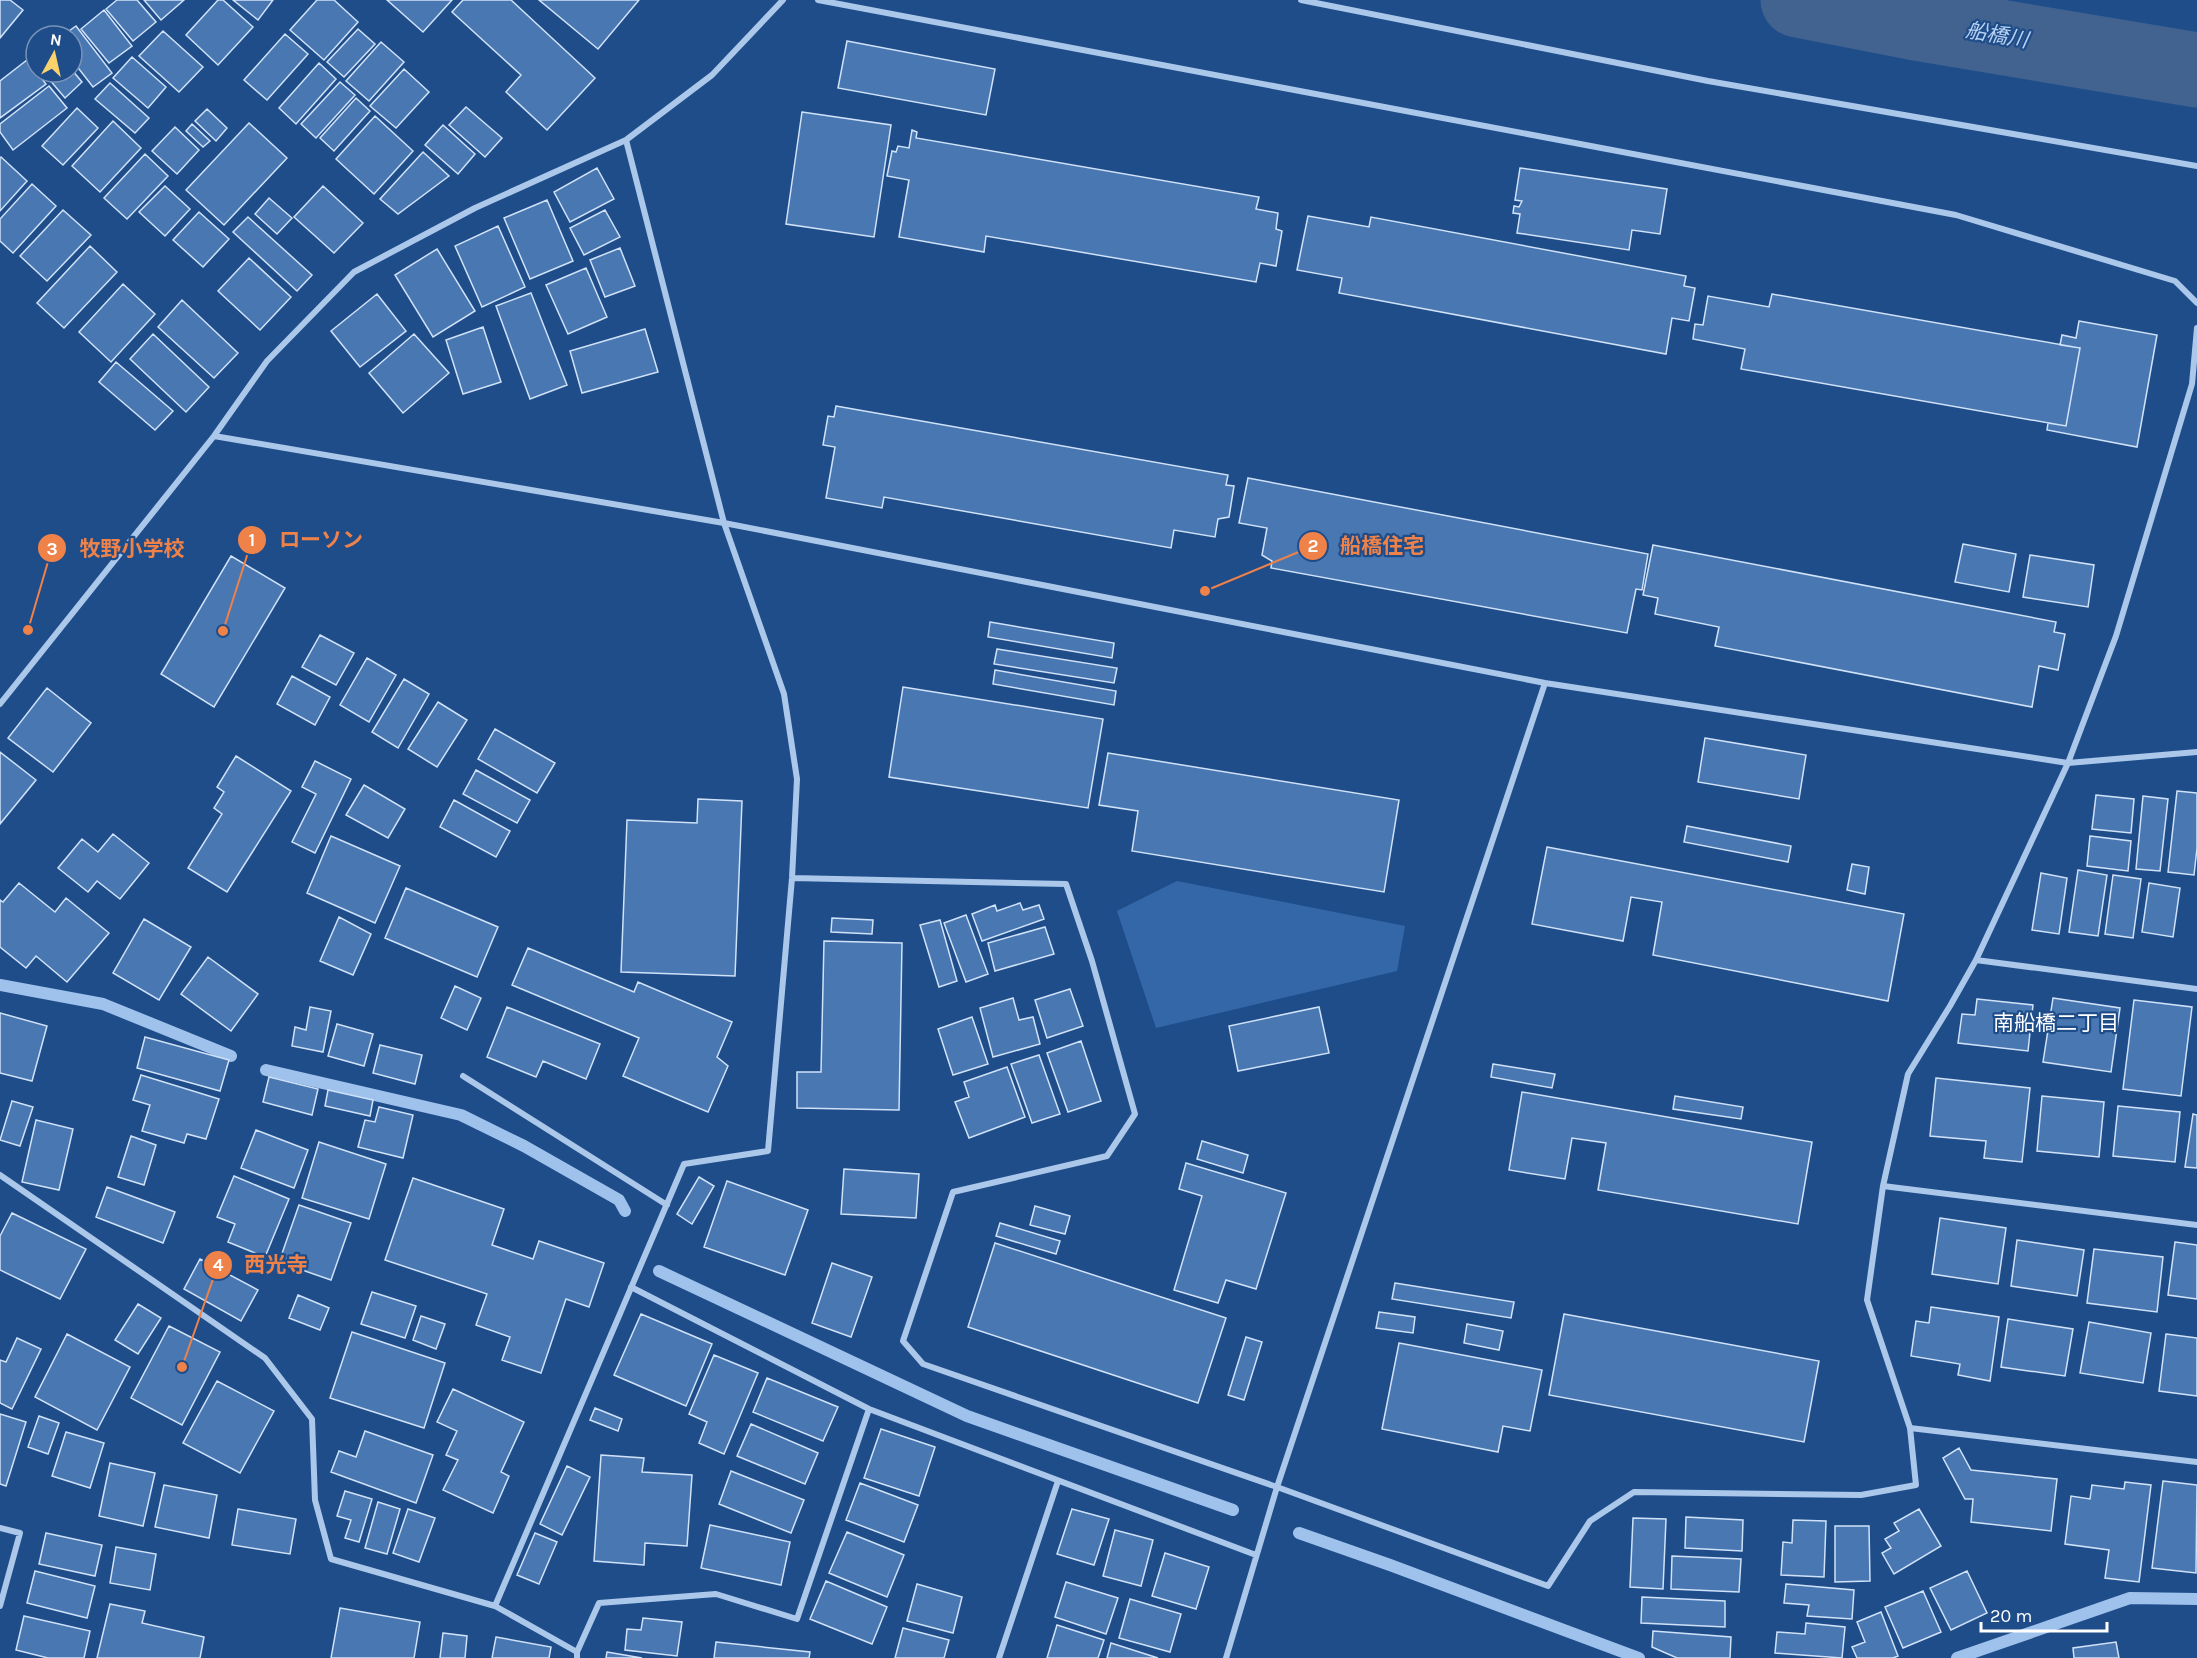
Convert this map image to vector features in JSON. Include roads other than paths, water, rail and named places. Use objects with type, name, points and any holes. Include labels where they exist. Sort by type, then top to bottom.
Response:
[{"type":"street","points":[[0,705],[214,436],[267,361],[354,272],[475,208],[626,140],[712,75],[783,0]]},
{"type":"street","points":[[818,0],[1956,215],[2175,281],[2197,303]]},
{"type":"street","points":[[1301,0],[1708,81],[2197,166]]},
{"type":"street","points":[[495,1606],[684,1164],[768,1151],[792,878],[797,779],[784,694],[724,523],[626,140]]},
{"type":"street","points":[[792,878],[1066,884],[1092,962],[1135,1114],[1107,1156],[953,1192],[903,1341],[923,1364],[1277,1487],[1548,1586],[1590,1521],[1634,1492],[1861,1495],[1916,1485],[1910,1428],[1867,1300],[1883,1186],[1908,1074],[1976,960],[2068,763],[2116,636],[2192,384],[2197,328]]},
{"type":"street","points":[[214,436],[724,523],[1545,683],[2068,763],[2197,752]]},
{"type":"street","points":[[1226,1658],[1277,1487],[1545,683]]},
{"type":"street","points":[[1976,960],[2197,989]]},
{"type":"street","points":[[463,1076],[667,1205]]},
{"type":"street","points":[[0,1174],[265,1358],[312,1419],[315,1500],[331,1558],[495,1606],[577,1655],[599,1603],[716,1594],[797,1619],[869,1409]]},
{"type":"street","points":[[1883,1186],[2197,1225]]},
{"type":"street","points":[[632,1287],[869,1409],[1256,1555]]},
{"type":"street","points":[[1910,1428],[2197,1462]]},
{"type":"street","points":[[999,1658],[1058,1481]]},
{"type":"street","points":[[0,1528],[20,1533],[0,1606]]},
{"type":"waterway","name":"船橋川","points":[[1798,0],[1916,23],[2197,70]]},
{"type":"waterway","points":[[0,985],[103,1004],[231,1056]]},
{"type":"waterway","points":[[266,1070],[461,1115],[524,1146],[619,1200],[625,1211]]},
{"type":"waterway","points":[[659,1271],[967,1416],[1233,1510]]},
{"type":"waterway","points":[[1299,1533],[1639,1658]]},
{"type":"waterway","points":[[1957,1658],[2130,1598],[2197,1599]]},
{"type":"place","name":"船橋住宅","points":[[1205,591]]},
{"type":"place","name":"牧野小学校","points":[[28,630]]},
{"type":"place","name":"ローソン","points":[[223,631]]},
{"type":"place","name":"西光寺","points":[[182,1367]]},
{"type":"district","name":"南船橋二丁目","points":[[2056,1023]]}]
